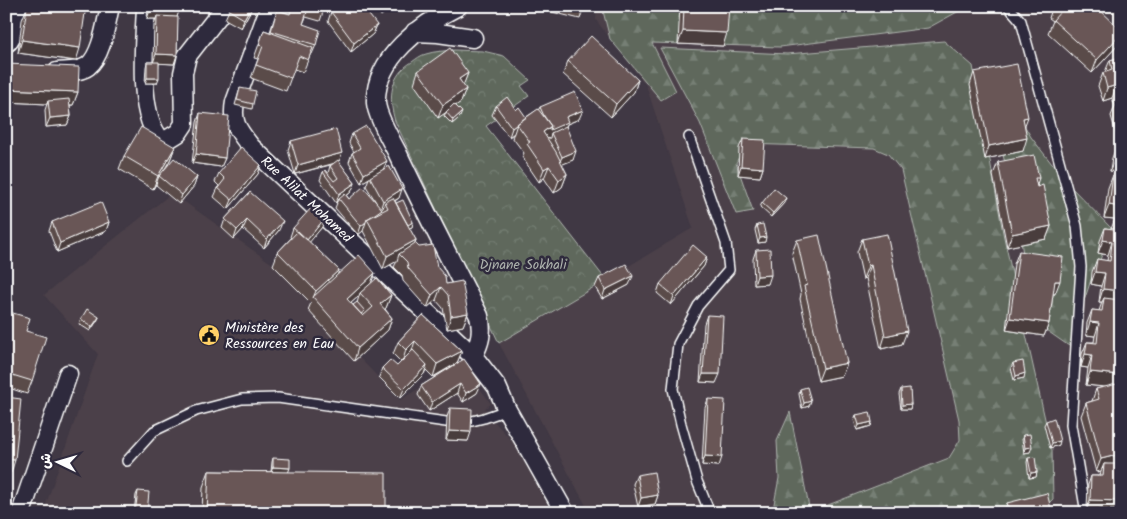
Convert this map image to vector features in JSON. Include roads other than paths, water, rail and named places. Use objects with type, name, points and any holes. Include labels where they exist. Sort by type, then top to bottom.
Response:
[{"type":"main road","points":[[6,39],[26,6]]},
{"type":"street","points":[[44,73],[81,69],[89,66],[101,46],[110,6]]},
{"type":"street","points":[[146,6],[144,78],[146,109],[153,130],[160,140],[165,141],[178,133],[184,124],[183,73],[187,56],[226,6]]},
{"type":"street","name":"Rue Alilat Mohamed","points":[[270,6],[234,102],[233,112],[236,127],[251,147],[473,356],[497,387],[507,410],[565,513]]},
{"type":"street","points":[[458,6],[437,16],[415,32],[398,50],[384,69],[378,89],[376,105],[411,182],[480,316],[480,342],[473,356]]},
{"type":"street","points":[[415,32],[473,38]]},
{"type":"street","points":[[21,513],[68,374]]},
{"type":"lane","points":[[1008,6],[1021,21],[1077,226],[1081,267],[1071,425],[1072,442],[1086,513]]},
{"type":"lane","points":[[689,136],[726,243],[729,270],[698,306],[678,344],[673,389],[696,481],[710,513]]},
{"type":"lane","points":[[127,461],[154,431],[196,412],[242,399],[278,398],[460,424],[507,410]]},
{"type":"place","name":"Ministère des Ressources en Eau","points":[[209,335]]},
{"type":"park label","name":"Djnane Sokhali","points":[[523,264]]}]
